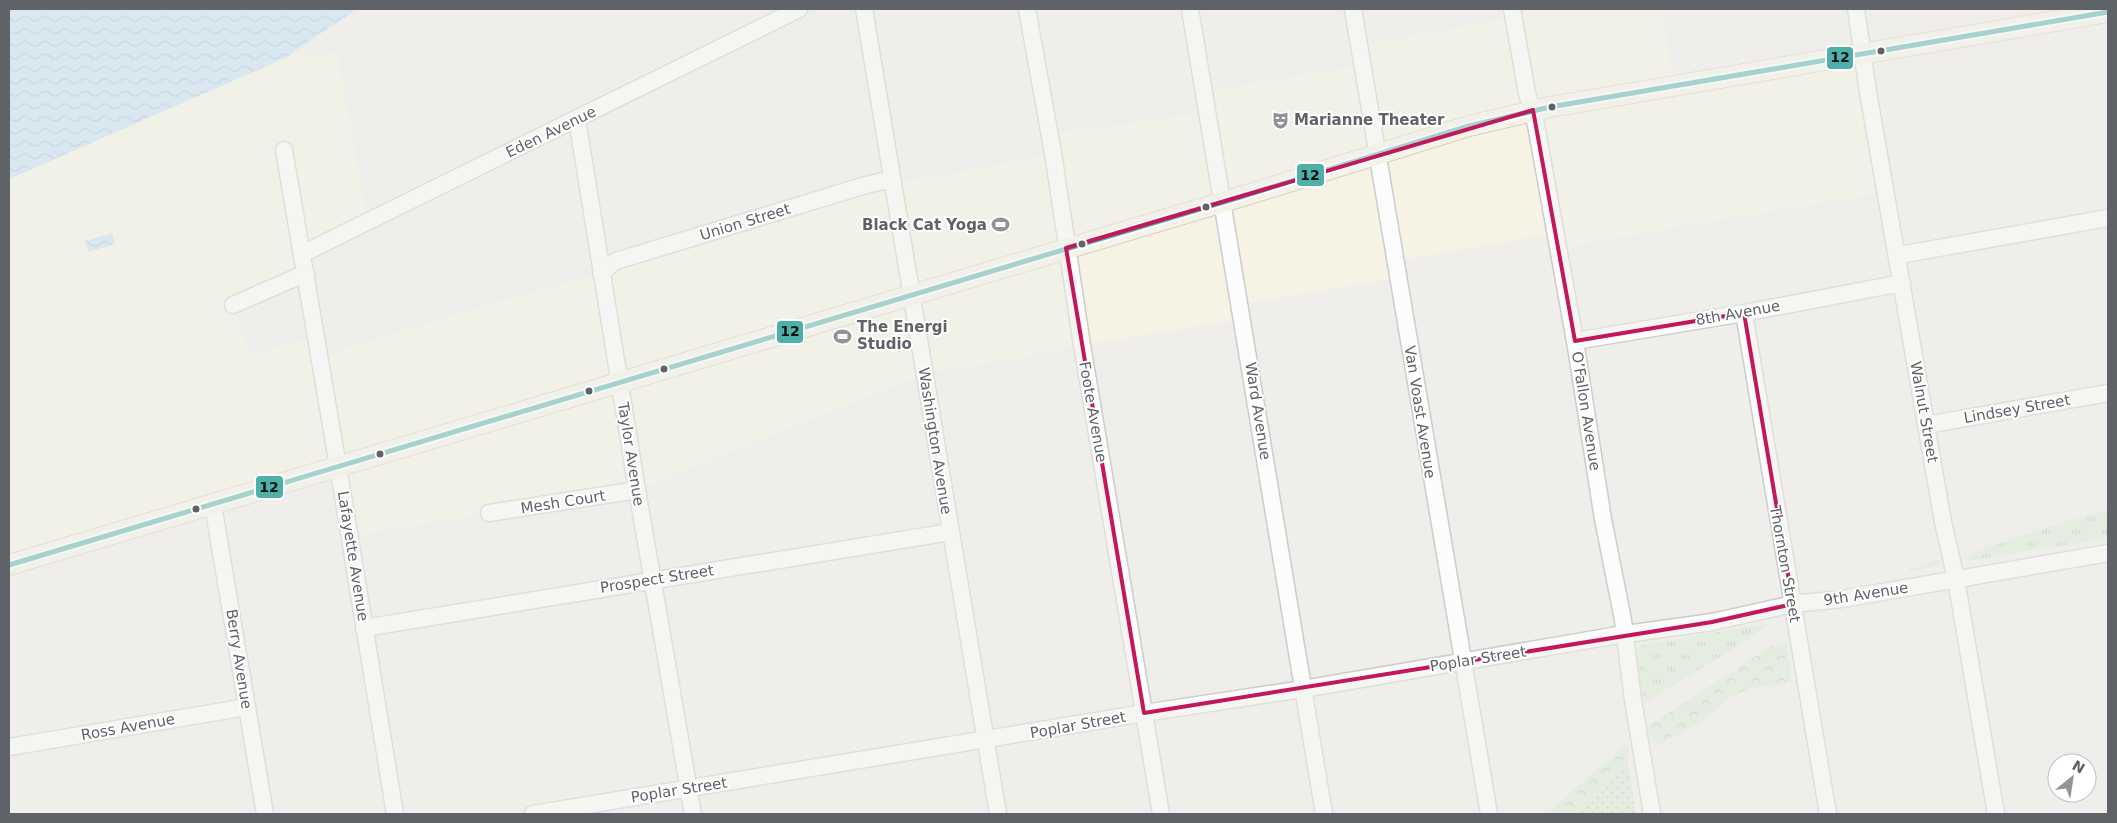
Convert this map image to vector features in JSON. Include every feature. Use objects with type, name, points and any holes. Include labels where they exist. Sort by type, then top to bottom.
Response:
[{"type":"main road","points":[[9,565],[1223,202],[1468,126],[1533,110],[2108,12]]},
{"type":"street","name":"Eden Avenue","points":[[302,254],[799,9]]},
{"type":"street","name":"Washington Avenue","points":[[864,9],[998,814]]},
{"type":"street","name":"Foote Avenue","points":[[1027,9],[1053,153],[1066,248],[1161,814]]},
{"type":"street","name":"Ward Avenue","points":[[1190,9],[1324,814]]},
{"type":"street","name":"Van Voast Avenue","points":[[1353,9],[1489,814]]},
{"type":"street","name":"O’Fallon Avenue","points":[[1512,9],[1527,93],[1533,110],[1575,341],[1652,814]]},
{"type":"street","name":"Walnut Street","points":[[1856,9],[1926,425],[1943,522],[1956,579],[1996,814]]},
{"type":"street","name":"Taylor Avenue","points":[[577,119],[637,490],[693,814]]},
{"type":"street","name":"Lafayette Avenue","points":[[284,150],[395,814]]},
{"type":"street","name":"Union Street","points":[[602,273],[616,261],[866,185],[883,181],[894,183]]},
{"type":"street","points":[[1897,253],[1905,254],[2108,218]]},
{"type":"street","points":[[233,305],[306,273]]},
{"type":"street","name":"8th Avenue","points":[[1575,341],[1744,313],[1902,283]]},
{"type":"street","name":"Thornton Street","points":[[1744,313],[1828,814]]},
{"type":"street","name":"Lindsey Street","points":[[1926,425],[2108,393]]},
{"type":"street","name":"Mesh Court","points":[[489,514],[637,490]]},
{"type":"street","name":"Berry Avenue","points":[[213,505],[265,814]]},
{"type":"street","name":"Prospect Street","points":[[364,628],[653,579],[950,532]]},
{"type":"street","name":"9th Avenue","points":[[1624,634],[1712,622],[1793,604],[1842,599],[2108,553]]},
{"type":"street","name":"Poplar Street","points":[[533,814],[1144,713],[1303,689],[1624,634]]},
{"type":"street","name":"Ross Avenue","points":[[9,747],[247,707]]},
{"type":"highlighted area","points":[[1533,110],[1575,341],[1744,313],[1793,604],[1712,622],[1144,713],[1066,248]]},
{"type":"shaded area","points":[[1512,9],[1663,9],[1673,86],[1863,55],[1886,192],[1558,248],[1556,233],[1396,261],[1398,278],[1240,304],[1243,319],[1082,345],[1004,361],[924,374],[637,490],[349,536],[338,467],[9,565],[9,179],[285,58],[337,53],[368,222],[302,254],[306,273],[233,305],[249,355],[316,336],[320,356],[497,302],[601,273],[894,183],[973,170],[1053,153],[1049,133],[1207,112],[1204,92],[1362,65],[1360,46],[1512,17]]},
{"type":"green space","points":[[2108,510],[2108,538],[1967,561],[1971,555],[1988,547]]},
{"type":"green space","points":[[1938,559],[1939,566],[1907,571]]},
{"type":"green space","points":[[1770,623],[1735,648],[1644,703],[1635,649],[1642,645]]},
{"type":"green space","points":[[1782,643],[1787,646],[1791,682],[1749,689],[1729,698],[1703,721],[1656,746],[1647,727],[1770,647]]},
{"type":"green space","points":[[1628,742],[1628,766],[1577,814],[1547,814]]},
{"type":"green space","points":[[1628,766],[1636,814],[1577,814]]},
{"type":"water","points":[[9,9],[357,9],[285,58],[9,179]]},
{"type":"water","points":[[112,233],[115,244],[88,252],[85,241]]},
{"type":"transit line","name":"12","points":[[9,565],[1240,197],[1469,126],[1550,107],[2108,12]]},
{"type":"place","name":"Marianne Theater","points":[[1280,120]]},
{"type":"place","name":"Black Cat Yoga","points":[[1001,225]]},
{"type":"place","name":"The Energi Studio","points":[[843,336]]}]
